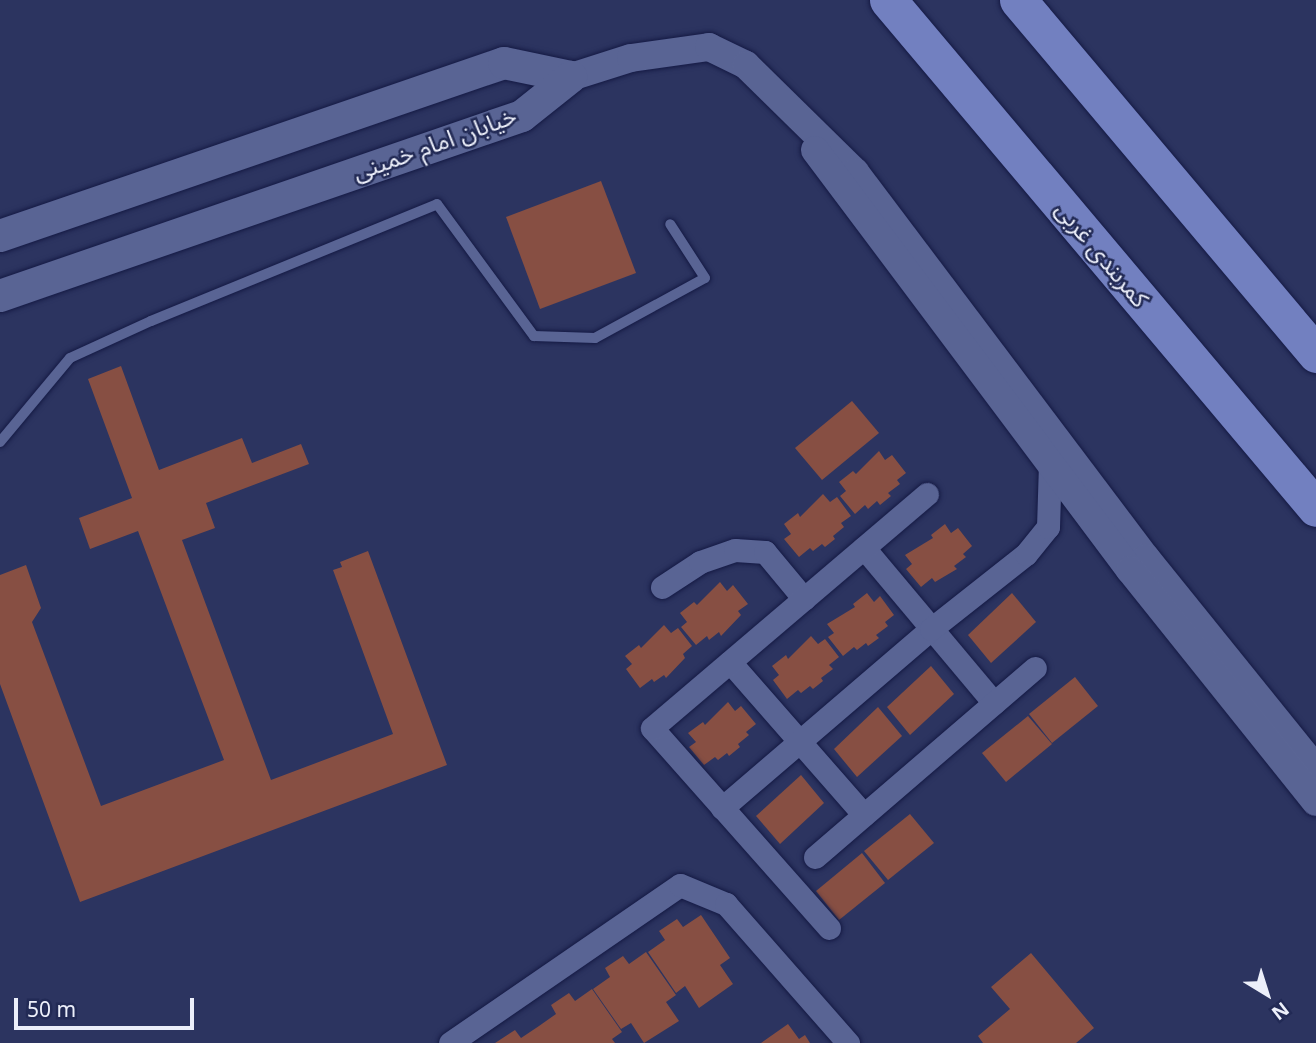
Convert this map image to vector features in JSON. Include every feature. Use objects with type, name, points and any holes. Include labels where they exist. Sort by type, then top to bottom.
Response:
[{"type":"highway","name":"کمربندی غربی","points":[[888,0],[1316,508]]},
{"type":"highway","points":[[1018,0],[1316,355]]},
{"type":"main road","points":[[0,236],[504,63],[571,77]]},
{"type":"main road","name":"خیابان امام خمینی","points":[[0,296],[522,116],[571,77]]},
{"type":"street","points":[[571,77],[631,58],[709,47],[746,65],[855,172],[1146,558],[1316,769]]},
{"type":"street","points":[[784,105],[838,184],[1050,466],[1316,802]]},
{"type":"street","points":[[722,808],[931,629],[1007,570],[1048,527],[1050,466]]},
{"type":"street","points":[[829,928],[652,728],[927,494]]},
{"type":"street","points":[[864,548],[994,704]]},
{"type":"street","points":[[662,587],[699,562],[734,550],[765,552],[804,599]]},
{"type":"street","points":[[730,662],[864,815]]},
{"type":"street","points":[[815,856],[1035,668]]},
{"type":"street","points":[[450,1043],[680,885],[726,904],[848,1043]]},
{"type":"lane","points":[[0,442],[70,358],[150,321],[437,204],[534,336],[595,338],[705,278],[670,225]]},
{"type":"building","points":[[601,181],[636,273],[540,309],[506,217]]},
{"type":"building","points":[[121,366],[159,470],[242,438],[252,463],[301,444],[309,464],[206,503],[215,528],[182,540],[271,780],[393,734],[333,570],[342,567],[340,562],[368,551],[447,765],[80,902],[0,684],[0,575],[26,565],[41,608],[32,622],[101,806],[224,760],[138,531],[90,549],[79,518],[132,498],[88,379]]},
{"type":"building","points":[[852,401],[879,433],[822,480],[795,448]]},
{"type":"building","points":[[879,451],[885,460],[892,455],[906,473],[897,480],[900,484],[888,493],[891,496],[880,505],[877,501],[868,509],[865,505],[855,514],[840,496],[846,491],[839,482],[853,471],[856,474]]},
{"type":"building","points":[[823,494],[830,502],[837,497],[851,516],[841,523],[844,527],[825,547],[822,544],[813,551],[810,548],[799,557],[784,539],[791,534],[784,524],[798,513],[800,517]]},
{"type":"building","points":[[945,524],[951,533],[958,528],[972,546],[963,554],[966,557],[954,566],[957,569],[935,582],[932,578],[921,587],[906,569],[912,564],[905,555],[933,538],[931,535]]},
{"type":"building","points":[[720,582],[727,591],[733,585],[748,604],[738,611],[741,615],[721,636],[719,632],[709,640],[707,636],[696,645],[681,627],[687,622],[680,613],[694,602],[697,605]]},
{"type":"building","points":[[867,593],[874,602],[880,596],[894,615],[885,622],[888,626],[876,635],[879,638],[857,650],[854,647],[843,656],[828,637],[834,633],[827,624],[855,607],[853,604]]},
{"type":"building","points":[[1012,593],[1036,622],[991,663],[968,635]]},
{"type":"building","points":[[664,625],[671,633],[678,628],[692,646],[683,654],[685,658],[666,678],[664,675],[654,682],[652,679],[640,688],[626,669],[632,664],[625,656],[639,645],[641,648]]},
{"type":"building","points":[[811,636],[818,644],[825,639],[839,657],[829,665],[833,669],[821,678],[823,681],[813,689],[810,686],[801,693],[798,690],[787,699],[773,680],[779,675],[772,666],[786,655],[788,659]]},
{"type":"building","points":[[931,666],[954,694],[910,735],[887,707]]},
{"type":"building","points":[[1075,677],[1098,706],[1052,743],[1029,714]]},
{"type":"building","points":[[728,702],[735,711],[741,706],[756,724],[746,732],[749,735],[738,744],[740,747],[729,756],[727,753],[718,760],[715,757],[704,765],[689,747],[696,742],[688,733],[703,722],[705,725]]},
{"type":"building","points":[[878,707],[902,736],[857,777],[834,749]]},
{"type":"building","points":[[1028,716],[1052,744],[1006,782],[982,753]]},
{"type":"building","points":[[801,775],[824,803],[780,844],[756,816]]},
{"type":"building","points":[[910,814],[934,843],[888,880],[864,851]]},
{"type":"building","points":[[862,853],[885,883],[839,920],[816,891]]},
{"type":"building","points":[[701,915],[730,958],[720,965],[733,984],[699,1008],[685,986],[676,993],[648,952],[665,940],[659,931],[677,919],[683,927]]},
{"type":"building","points":[[646,952],[676,995],[666,1002],[679,1021],[644,1043],[631,1023],[621,1029],[593,989],[610,977],[605,968],[623,956],[629,964]]},
{"type":"building","points":[[1031,953],[1094,1028],[1076,1043],[983,1043],[978,1036],[1010,1009],[991,987]]},
{"type":"building","points":[[592,989],[622,1032],[612,1039],[615,1043],[495,1043],[515,1030],[521,1038],[556,1014],[551,1005],[569,993],[575,1001]]},
{"type":"building","points":[[788,1024],[799,1039],[805,1035],[810,1043],[761,1043]]}]
